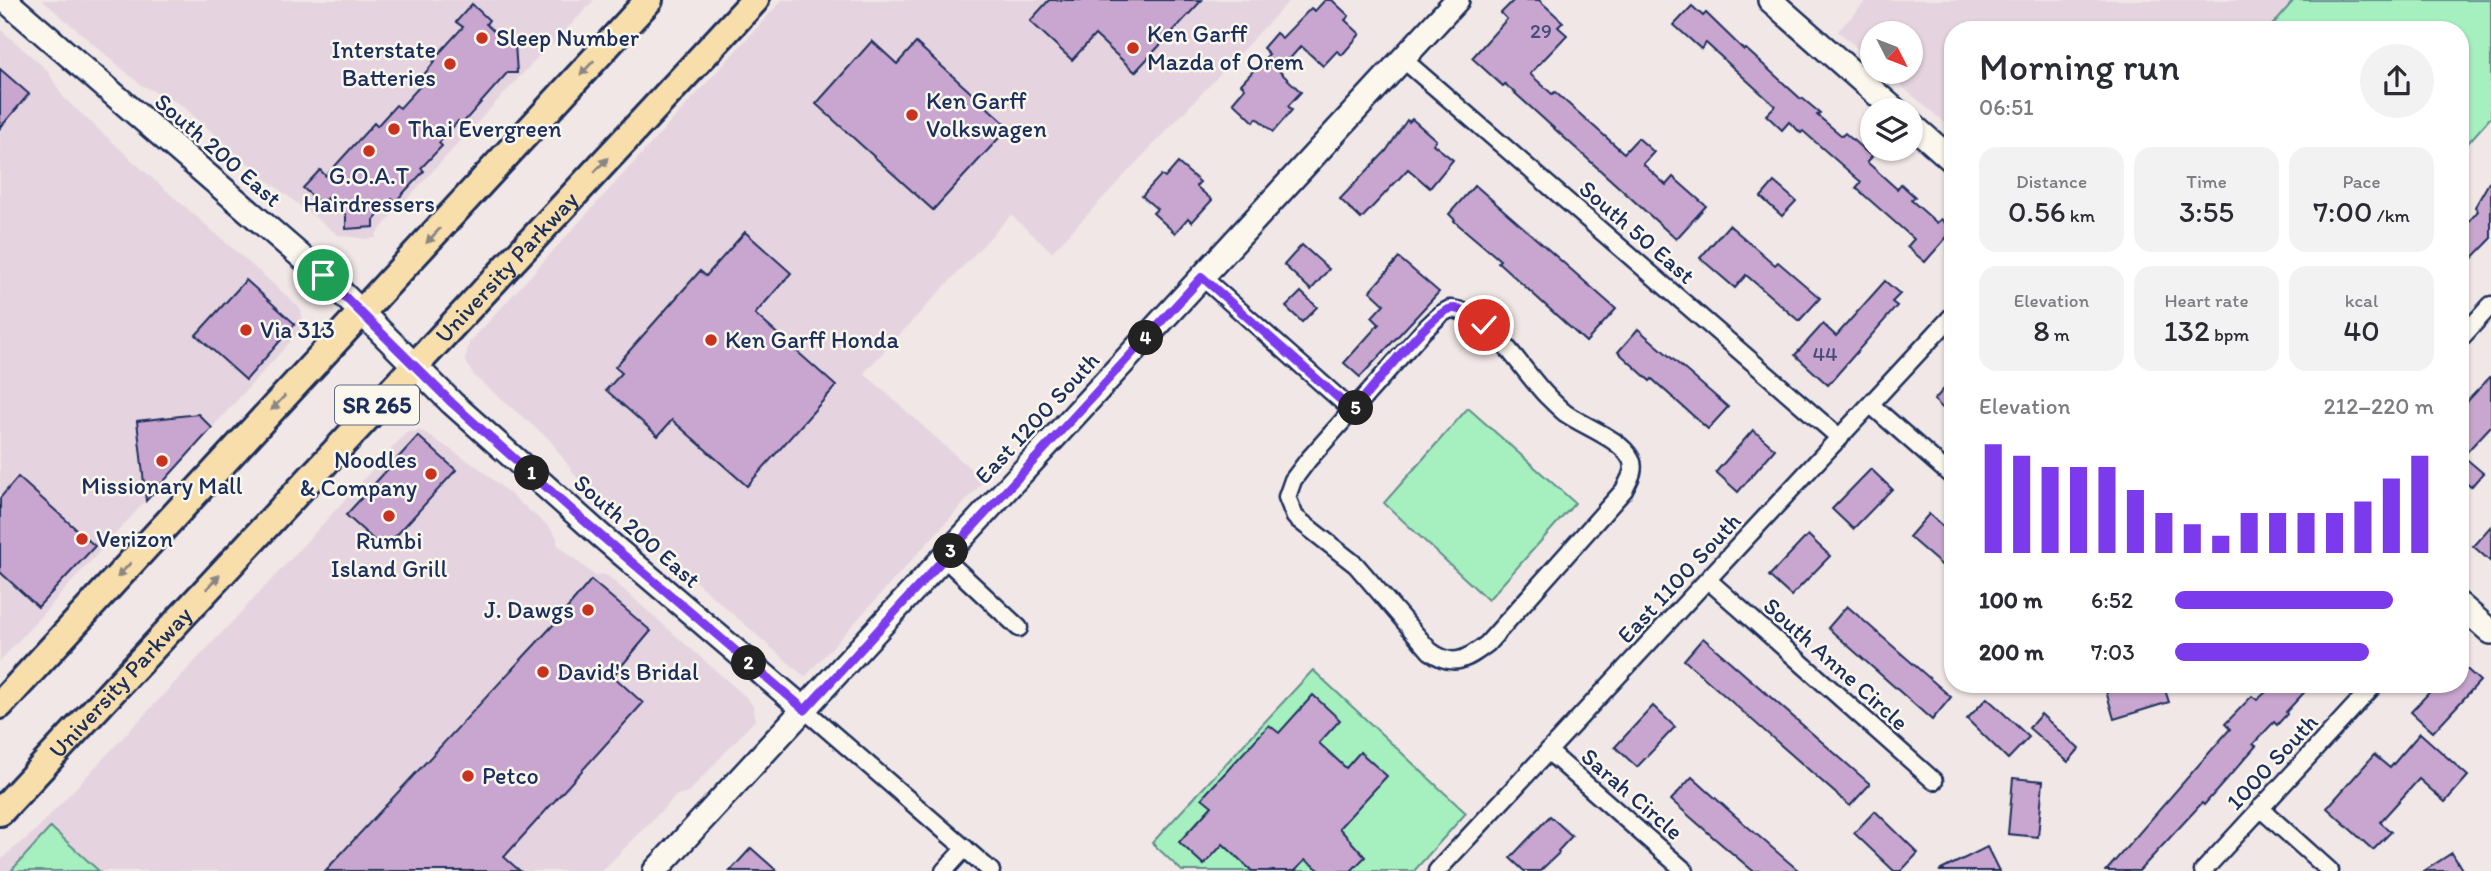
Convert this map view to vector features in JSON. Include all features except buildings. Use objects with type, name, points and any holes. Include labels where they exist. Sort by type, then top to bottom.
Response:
[{"type":"main road","name":"SR 265","points":[[0,705],[649,0]]},
{"type":"main road","name":"University Parkway","points":[[0,812],[755,0]]},
{"type":"street","name":"South 200 East","points":[[5,0],[334,285],[414,365],[590,526],[991,871]]},
{"type":"street","name":"East 1200 South","points":[[655,871],[1457,0]]},
{"type":"street","points":[[1770,0],[1881,98]]},
{"type":"street","name":"South 50 East","points":[[1404,60],[1840,438]]},
{"type":"street","points":[[1923,135],[1944,153]]},
{"type":"street","points":[[1202,277],[1353,411]]},
{"type":"street","points":[[2469,329],[2491,305]]},
{"type":"street","points":[[1450,309],[1460,310],[1484,325],[1515,355],[1542,391],[1564,413],[1612,441],[1625,452],[1631,459],[1632,475],[1624,490],[1487,644],[1470,657],[1448,661],[1430,651],[1356,565],[1306,526],[1289,507],[1287,497],[1293,480],[1353,411],[1424,330],[1450,309]]},
{"type":"street","name":"East 1100 South","points":[[1437,871],[1944,325]]},
{"type":"street","points":[[1871,405],[1944,469]]},
{"type":"street","points":[[944,558],[1019,628]]},
{"type":"street","name":"South Anne Circle","points":[[1709,580],[1934,781]]},
{"type":"street","points":[[2469,613],[2491,632]]},
{"type":"street","name":"1000 South","points":[[2203,871],[2367,693]]},
{"type":"street","name":"Sarah Circle","points":[[1548,751],[1685,871]]},
{"type":"street","points":[[2260,808],[2330,871]]},
{"type":"street","points":[[944,871],[965,848]]},
{"type":"shaded area","points":[[42,0],[594,0],[395,212],[376,234],[376,238],[366,239],[338,235],[267,180],[180,104],[141,85]]},
{"type":"shaded area","points":[[782,0],[1290,0],[1052,252],[1011,215],[864,373],[984,481],[805,677],[578,479],[549,439],[475,377],[465,360],[469,343]]},
{"type":"shaded area","points":[[1867,0],[2295,0],[2277,21],[1944,21],[1944,122],[1923,104],[1923,98],[1915,98],[1899,84],[1923,84],[1923,21],[1860,21],[1860,50],[1838,31]]},
{"type":"shaded area","points":[[0,29],[47,70],[63,97],[294,302],[301,310],[303,321],[300,331],[0,661]]},
{"type":"shaded area","points":[[422,431],[479,468],[549,527],[557,537],[557,544],[595,576],[608,576],[753,706],[755,720],[688,793],[677,795],[602,871],[0,871],[0,861],[33,833],[407,432]]},
{"type":"green space","points":[[2294,0],[2491,0],[2491,117],[2469,142],[2469,21],[2276,21]]},
{"type":"green space","points":[[1468,408],[1575,503],[1488,600],[1384,503]]},
{"type":"green space","points":[[1313,670],[1466,813],[1414,871],[1182,871],[1152,843]]},
{"type":"green space","points":[[51,827],[54,830],[99,871],[11,871]]},
{"type":"place","name":"Sleep Number","points":[[482,38]]},
{"type":"place","name":"Ken Garff Mazda of Orem","points":[[1133,48]]},
{"type":"place","name":"Interstate Batteries","points":[[450,64]]},
{"type":"place","name":"Ken Garff Volkswagen","points":[[912,115]]},
{"type":"place","name":"Thai Evergreen","points":[[394,129]]},
{"type":"place","name":"G.O.A.T Hairdressers","points":[[369,151]]},
{"type":"place","name":"Via 313","points":[[246,330]]},
{"type":"place","name":"Ken Garff Honda","points":[[711,340]]},
{"type":"place","name":"Missionary Mall","points":[[162,461]]},
{"type":"place","name":"Noodles & Company","points":[[431,474]]},
{"type":"place","name":"Rumbi Island Grill","points":[[389,516]]},
{"type":"place","name":"Verizon","points":[[82,539]]},
{"type":"place","name":"J. Dawgs","points":[[588,610]]},
{"type":"place","name":"David's Bridal","points":[[543,672]]},
{"type":"place","name":"Petco","points":[[468,776]]},
{"type":"route","points":[[323,275],[452,403],[600,535],[805,710],[1202,277],[1353,411],[1441,314],[1450,309],[1460,310],[1484,325]]}]
